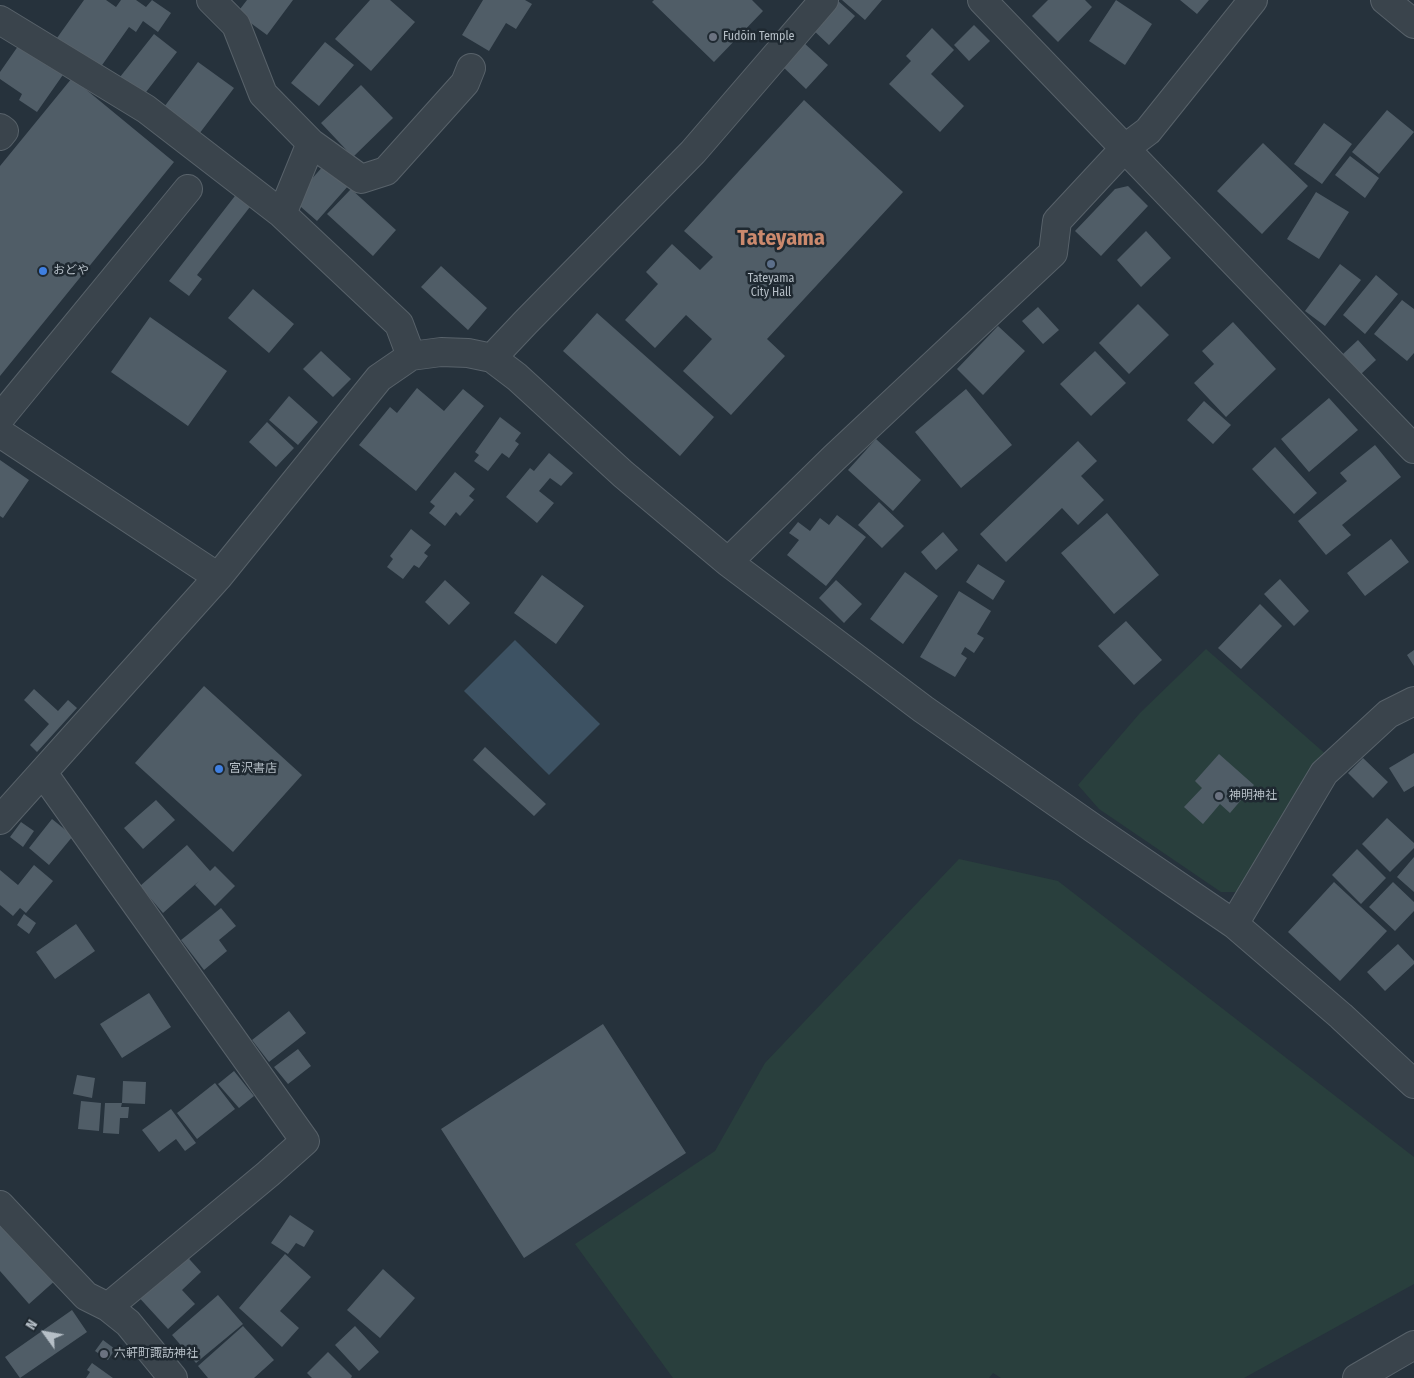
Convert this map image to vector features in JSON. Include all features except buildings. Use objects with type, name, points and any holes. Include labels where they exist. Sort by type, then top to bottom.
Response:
[{"type":"street","points":[[211,0],[236,25],[263,94],[311,143],[361,179],[386,171],[465,83],[471,68]]},
{"type":"street","points":[[492,358],[693,152],[824,0]]},
{"type":"street","points":[[982,0],[1414,449]]},
{"type":"street","points":[[728,562],[870,422],[1053,253],[1057,221],[1124,149],[1148,131],[1253,0]]},
{"type":"street","points":[[1385,0],[1414,24]]},
{"type":"street","points":[[0,20],[146,109],[282,214],[399,324],[411,356]]},
{"type":"street","points":[[0,128],[4,131],[0,136]]},
{"type":"street","points":[[282,214],[311,143]]},
{"type":"street","points":[[0,418],[188,189]]},
{"type":"street","points":[[0,820],[218,577],[380,378],[411,356],[441,352],[468,353],[492,358],[517,377],[623,474],[728,562],[923,709],[1101,834],[1234,924],[1342,1016],[1414,1084]]},
{"type":"street","points":[[0,433],[218,577]]},
{"type":"street","points":[[1234,924],[1324,773],[1388,714],[1414,701]]},
{"type":"street","points":[[43,773],[305,1141],[108,1307]]},
{"type":"street","points":[[0,1205],[86,1296],[108,1307],[128,1323],[173,1378]]},
{"type":"street","points":[[1357,1378],[1414,1345]]},
{"type":"green space","points":[[1206,649],[1329,757],[1238,892],[1221,892],[1099,809],[1078,785],[1140,713]]},
{"type":"green space","points":[[959,859],[1058,881],[1414,1157],[1414,1284],[1244,1378],[1001,1378],[993,1373],[989,1378],[673,1378],[575,1244],[715,1151],[765,1063]]},
{"type":"water","points":[[515,640],[600,724],[549,775],[464,691]]},
{"type":"place","name":"Fudōin Temple","points":[[713,37]]},
{"type":"place","name":"Tateyama City Hall","points":[[771,264]]},
{"type":"place","name":"おどや","points":[[43,271]]},
{"type":"place","name":"宮沢書店","points":[[219,769]]},
{"type":"place","name":"神明神社","points":[[1219,796]]},
{"type":"place","name":"六軒町諏訪神社","points":[[104,1354]]},
{"type":"district","name":"Tateyama","points":[[781,239]]}]
